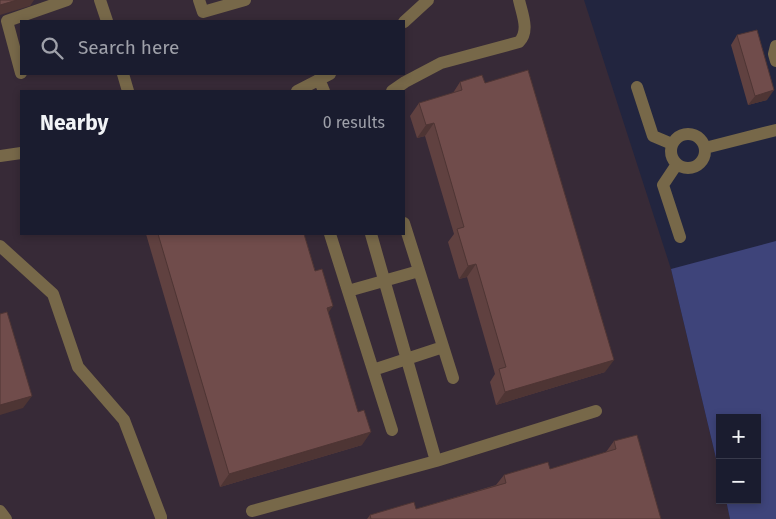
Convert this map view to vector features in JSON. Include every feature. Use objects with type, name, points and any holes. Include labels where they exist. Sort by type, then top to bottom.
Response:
[{"type":"street","points":[[20,68],[7,21],[67,0]]},
{"type":"street","points":[[100,0],[107,20]]},
{"type":"street","points":[[199,0],[203,12],[245,0]]},
{"type":"street","points":[[405,21],[428,0]]},
{"type":"street","points":[[393,90],[441,64],[521,40],[524,36],[525,27],[519,0]]},
{"type":"street","points":[[776,46],[774,54],[776,61]]},
{"type":"street","points":[[123,75],[128,90]]},
{"type":"street","points":[[300,90],[324,81]]},
{"type":"street","points":[[637,87],[654,136],[672,144]]},
{"type":"street","points":[[705,148],[776,130]]},
{"type":"street","points":[[684,134],[695,135],[700,139],[705,148],[699,164],[688,168],[678,164],[671,155],[672,144],[675,139],[684,134]]},
{"type":"street","points":[[0,156],[20,153]]},
{"type":"street","points":[[678,164],[663,185],[680,237]]},
{"type":"street","points":[[405,226],[453,378]]},
{"type":"street","points":[[330,235],[392,430]]},
{"type":"street","points":[[371,235],[436,461]]},
{"type":"street","points":[[0,246],[53,294],[78,366],[124,420],[161,519]]},
{"type":"street","points":[[348,291],[419,271]]},
{"type":"street","points":[[373,370],[443,347]]},
{"type":"street","points":[[252,511],[436,461],[596,411]]},
{"type":"street","points":[[0,511],[6,519]]},
{"type":"shaded area","points":[[0,0],[584,0],[671,269],[716,458],[716,504],[727,504],[730,519],[0,519]]},
{"type":"shaded area","points":[[776,241],[776,519],[730,519],[727,504],[761,504],[761,414],[716,414],[716,458],[671,269]]},
{"type":"building","points":[[0,0],[17,0],[0,5]]},
{"type":"building","points":[[757,30],[774,90],[755,96],[737,35]]},
{"type":"building","points":[[528,70],[614,360],[505,392],[499,369],[506,367],[476,264],[468,266],[457,229],[464,227],[434,123],[426,125],[419,103],[462,90],[460,82],[482,75],[485,83]]},
{"type":"building","points":[[158,235],[304,235],[315,271],[322,269],[333,306],[327,308],[358,412],[364,410],[371,432],[229,474]]},
{"type":"building","points":[[7,312],[32,396],[0,405],[0,314]]},
{"type":"building","points":[[637,435],[661,519],[371,519],[370,515],[414,502],[416,509],[506,483],[504,475],[548,462],[550,469],[616,449],[614,441]]}]
